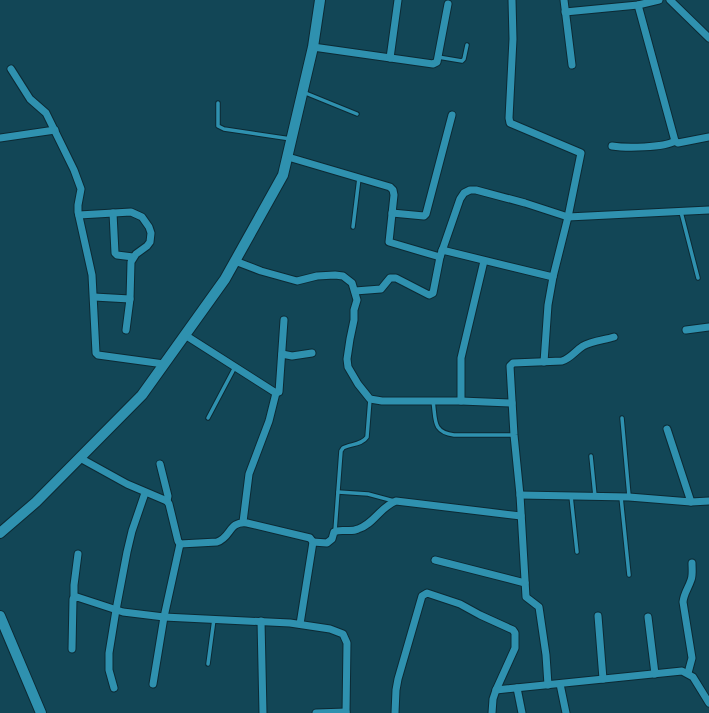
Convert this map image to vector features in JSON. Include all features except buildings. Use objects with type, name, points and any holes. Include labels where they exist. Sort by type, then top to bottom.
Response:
[{"type":"street","points":[[0,533],[36,502],[142,395],[225,279],[283,175],[313,47],[320,0]]},
{"type":"street","points":[[390,58],[398,0]]},
{"type":"street","points":[[512,0],[513,39],[509,121],[511,124],[581,153],[548,305],[544,362]]},
{"type":"street","points":[[564,0],[572,65]]},
{"type":"street","points":[[565,12],[638,5],[659,0]]},
{"type":"street","points":[[670,0],[709,38]]},
{"type":"street","points":[[313,47],[432,64],[437,62],[448,4]]},
{"type":"street","points":[[638,5],[675,141]]},
{"type":"street","points":[[11,69],[30,99],[46,113],[80,185],[81,189],[78,205],[79,215],[92,275],[94,297],[95,351],[97,354],[164,364]]},
{"type":"street","points":[[392,213],[424,216],[426,214],[452,115]]},
{"type":"street","points":[[0,138],[54,130]]},
{"type":"street","points":[[612,146],[635,148],[670,144],[675,141],[678,143],[709,137]]},
{"type":"street","points":[[288,157],[390,186],[394,195],[389,242],[484,261],[553,277]]},
{"type":"street","points":[[355,291],[381,289],[390,278],[396,278],[429,295],[433,293],[441,253],[460,199],[464,193],[470,190],[476,190],[525,203],[568,217],[709,210]]},
{"type":"street","points":[[79,215],[113,213],[132,212],[142,217],[151,232],[150,242],[133,257],[117,256],[113,213]]},
{"type":"street","points":[[126,330],[133,257]]},
{"type":"street","points":[[461,401],[461,358],[484,261]]},
{"type":"street","points":[[235,262],[297,281],[317,276],[335,275],[343,276],[352,283],[357,300],[354,310],[354,320],[347,359],[348,367],[358,384],[370,399],[382,401],[461,401],[512,403]]},
{"type":"street","points":[[94,297],[130,299]]},
{"type":"street","points":[[243,522],[249,474],[269,421],[276,393],[279,392],[284,320]]},
{"type":"street","points":[[686,330],[709,327]]},
{"type":"street","points":[[185,335],[276,393]]},
{"type":"street","points":[[548,685],[546,655],[539,607],[526,597],[510,365],[513,363],[565,360],[587,344],[614,337]]},
{"type":"street","points":[[282,354],[292,356],[312,353]]},
{"type":"street","points":[[667,429],[692,502]]},
{"type":"street","points":[[80,458],[145,493],[167,501]]},
{"type":"street","points":[[153,684],[164,617],[180,544],[167,501],[168,496],[160,464]]},
{"type":"street","points":[[114,688],[109,670],[109,653],[130,538],[145,493]]},
{"type":"street","points":[[520,495],[629,497],[692,502],[709,501]]},
{"type":"street","points":[[180,544],[217,542],[223,540],[233,526],[239,522],[308,537],[313,542],[328,543],[332,540],[335,531],[350,532],[359,529],[367,525],[386,506],[396,501],[521,516]]},
{"type":"street","points":[[300,624],[313,542]]},
{"type":"street","points":[[72,649],[74,585],[78,554]]},
{"type":"street","points":[[435,560],[525,583]]},
{"type":"street","points":[[688,673],[692,658],[683,602],[684,594],[691,581],[692,563]]},
{"type":"street","points":[[395,713],[398,679],[422,596],[425,593],[460,604],[514,631],[516,641],[515,648],[496,690],[493,699],[492,713]]},
{"type":"street","points":[[74,598],[101,604],[123,612],[164,617],[300,624],[330,629],[343,634],[347,643],[346,712],[316,713]]},
{"type":"street","points":[[0,616],[41,713]]},
{"type":"street","points":[[598,616],[603,679]]},
{"type":"street","points":[[648,616],[655,674]]},
{"type":"street","points":[[261,621],[263,713]]},
{"type":"street","points":[[496,690],[682,672],[688,673],[693,677],[709,703]]},
{"type":"street","points":[[560,684],[566,713]]},
{"type":"street","points":[[517,688],[522,713]]},
{"type":"lane","points":[[438,57],[462,61],[464,59],[467,45]]},
{"type":"lane","points":[[302,92],[357,114]]},
{"type":"lane","points":[[218,103],[218,126],[224,129],[292,139]]},
{"type":"lane","points":[[353,226],[359,178]]},
{"type":"lane","points":[[680,211],[698,278]]},
{"type":"lane","points":[[208,418],[235,367]]},
{"type":"lane","points":[[335,531],[341,451],[342,448],[360,443],[367,437],[370,399]]},
{"type":"lane","points":[[433,401],[437,426],[439,431],[445,434],[514,435]]},
{"type":"lane","points":[[622,418],[629,497]]},
{"type":"lane","points":[[591,456],[595,496]]},
{"type":"lane","points":[[338,492],[368,494],[396,501]]},
{"type":"lane","points":[[571,496],[577,552]]},
{"type":"lane","points":[[621,497],[629,575]]},
{"type":"lane","points":[[208,664],[214,619]]}]
